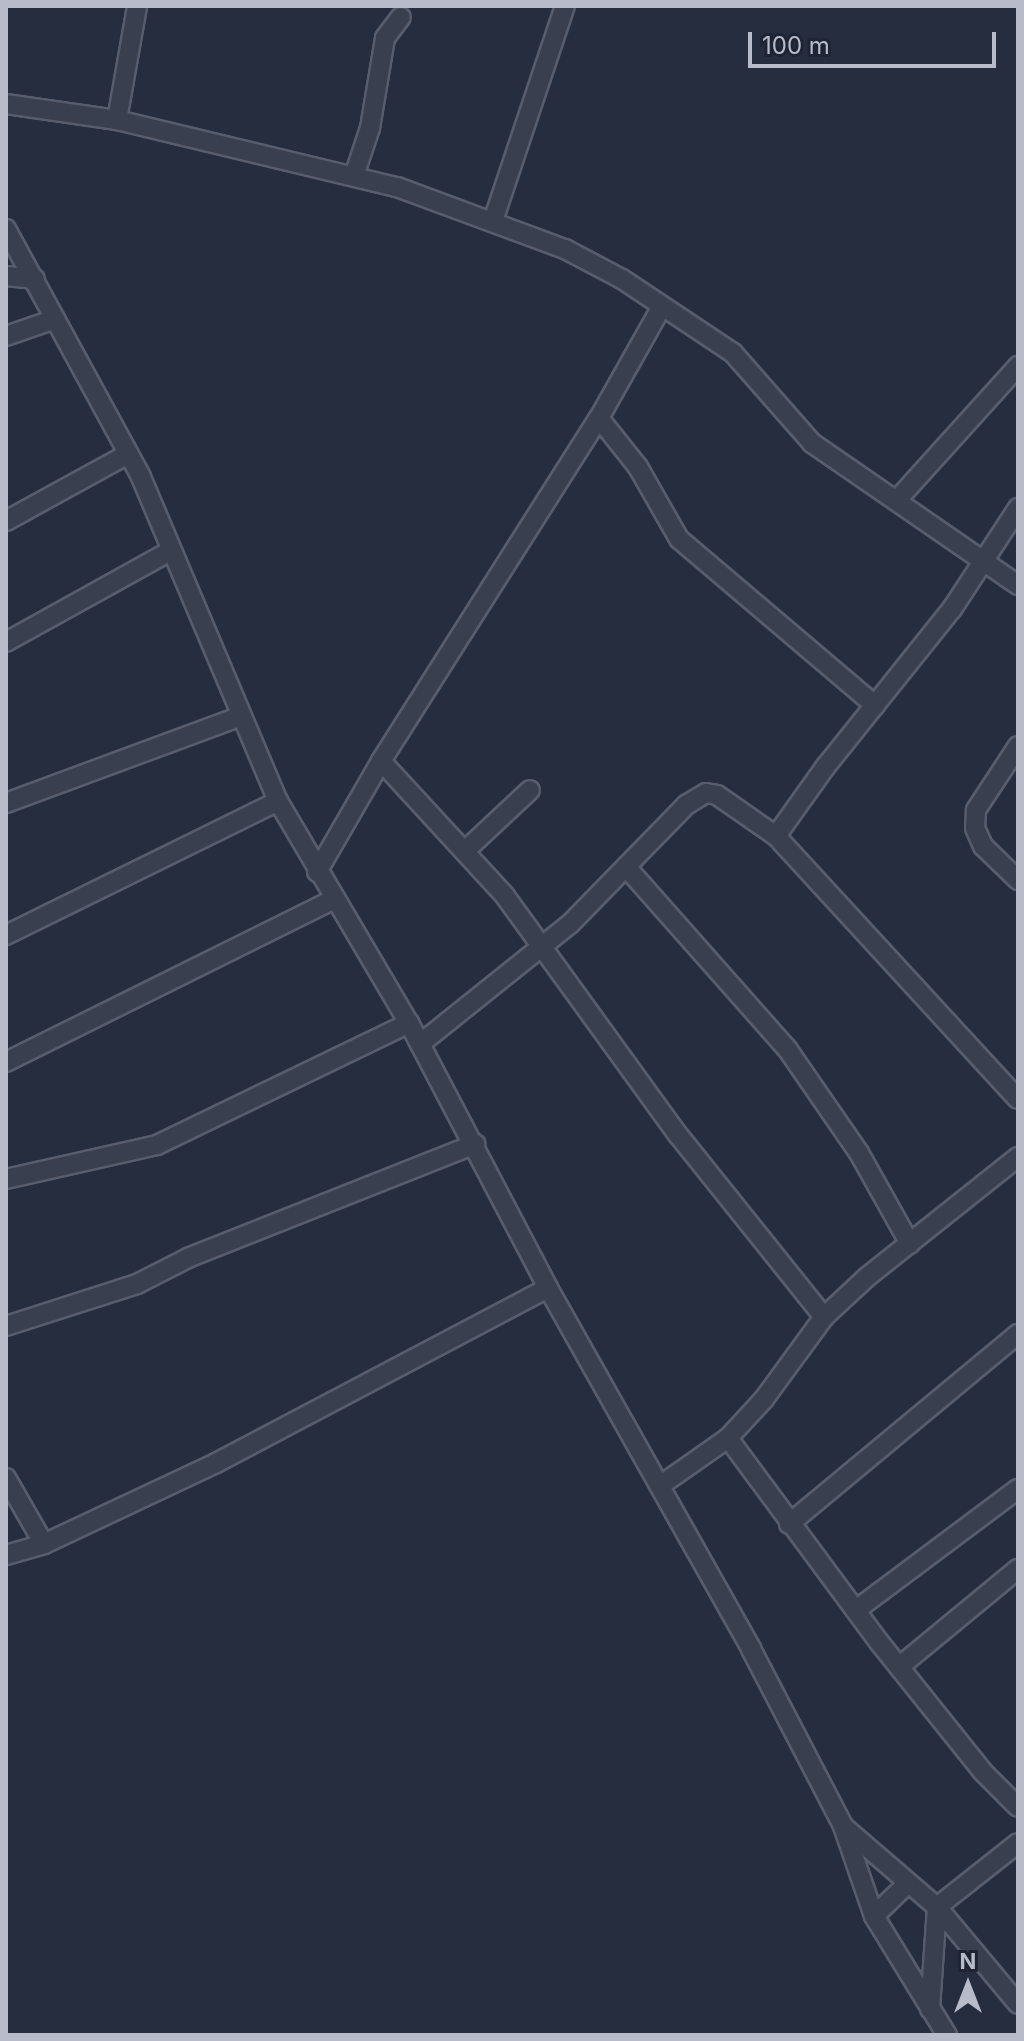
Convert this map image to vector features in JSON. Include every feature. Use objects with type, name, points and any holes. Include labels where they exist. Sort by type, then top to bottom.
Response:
[{"type":"street","points":[[117,120],[137,6]]},
{"type":"street","points":[[493,221],[565,6]]},
{"type":"street","points":[[354,176],[370,128],[385,38],[401,17]]},
{"type":"street","points":[[6,104],[117,120],[354,176],[493,221],[622,279],[661,308],[733,353],[812,443],[897,500],[981,563],[1018,585]]},
{"type":"street","points":[[6,229],[128,454],[212,638],[239,717],[278,801],[333,900],[409,1023],[548,1288],[661,1485],[843,1826],[874,1916],[930,2012],[947,2035]]},
{"type":"street","points":[[6,276],[35,279]]},
{"type":"street","points":[[317,872],[381,761],[599,418],[661,308]]},
{"type":"street","points":[[6,336],[55,319]]},
{"type":"street","points":[[897,500],[1018,366]]},
{"type":"street","points":[[599,418],[638,467],[679,539],[875,705]]},
{"type":"street","points":[[6,521],[128,454]]},
{"type":"street","points":[[776,836],[952,609],[1018,508]]},
{"type":"street","points":[[6,642],[170,551]]},
{"type":"street","points":[[6,803],[239,717]]},
{"type":"street","points":[[1018,746],[976,810],[975,828],[983,846],[1018,880]]},
{"type":"street","points":[[381,761],[467,849],[542,945],[679,1136],[824,1317]]},
{"type":"street","points":[[467,849],[530,790]]},
{"type":"street","points":[[420,1044],[542,945],[628,869],[686,805],[706,793],[717,795],[776,836],[1018,1099]]},
{"type":"street","points":[[6,935],[278,801]]},
{"type":"street","points":[[628,869],[788,1050],[852,1141],[910,1244]]},
{"type":"street","points":[[6,1062],[333,900]]},
{"type":"street","points":[[6,1179],[145,1150],[409,1023]]},
{"type":"street","points":[[6,1326],[137,1284],[190,1257],[475,1144]]},
{"type":"street","points":[[661,1485],[728,1438],[764,1399],[824,1317],[1018,1157]]},
{"type":"street","points":[[6,1555],[44,1544],[216,1463],[548,1288]]},
{"type":"street","points":[[789,1524],[1018,1334]]},
{"type":"street","points":[[728,1438],[789,1524],[899,1667],[983,1772],[1018,1807]]},
{"type":"street","points":[[6,1478],[44,1544]]},
{"type":"street","points":[[856,1610],[1018,1489]]},
{"type":"street","points":[[899,1667],[1018,1569]]},
{"type":"street","points":[[843,1826],[906,1885],[937,1907],[1018,2004]]},
{"type":"street","points":[[930,2012],[937,1907],[1018,1843]]},
{"type":"street","points":[[874,1916],[906,1885]]}]
